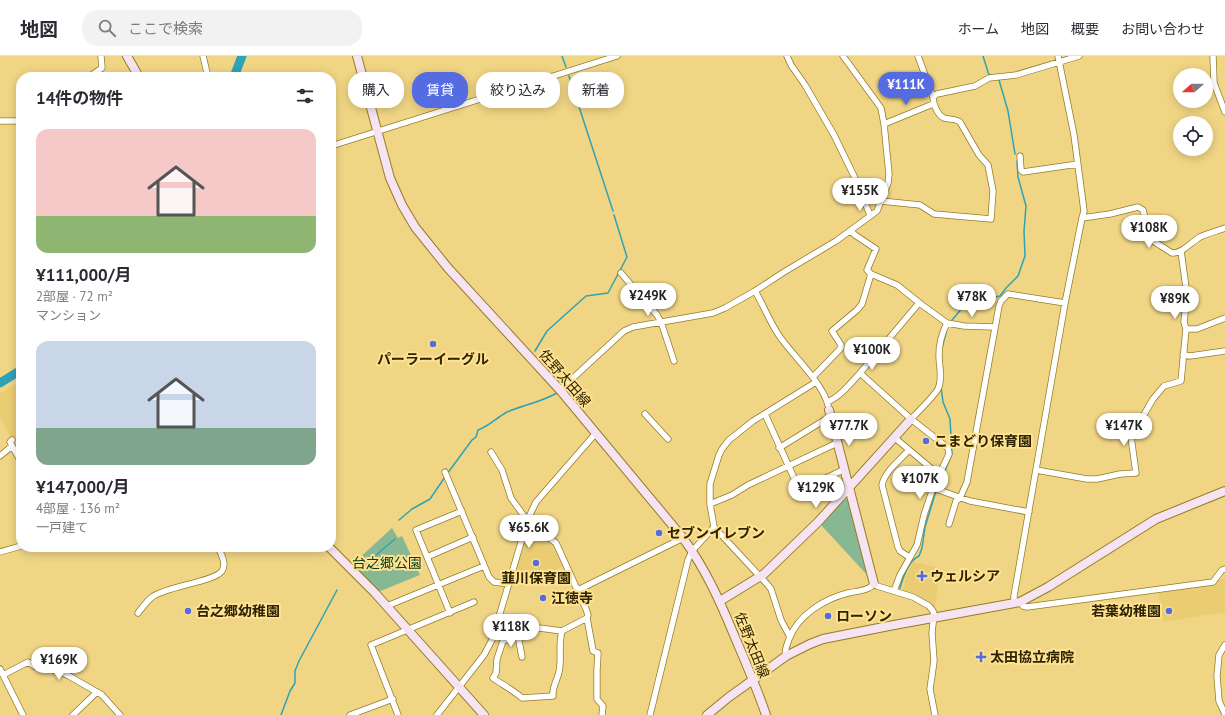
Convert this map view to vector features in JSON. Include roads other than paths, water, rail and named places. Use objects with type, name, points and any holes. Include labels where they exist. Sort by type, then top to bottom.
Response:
[{"type":"street","points":[[96,72],[102,68],[100,56]]},
{"type":"street","points":[[126,56],[136,72]]},
{"type":"street","points":[[203,56],[207,72]]},
{"type":"street","name":"佐野太田線","points":[[357,56],[390,178],[402,205],[415,227],[448,268],[560,390],[683,538],[708,576],[720,601],[766,715]]},
{"type":"street","points":[[336,145],[377,133],[617,56]]},
{"type":"street","points":[[787,56],[834,135],[854,176],[859,192],[870,215]]},
{"type":"street","points":[[560,390],[624,331],[633,327],[713,313],[725,308],[851,231],[877,211],[888,184],[889,174],[881,108],[843,56]]},
{"type":"street","points":[[881,201],[920,205],[934,214],[990,219],[993,191],[988,164],[980,155],[960,122],[958,120],[944,118],[941,116],[933,100],[918,56]]},
{"type":"street","points":[[1058,56],[1074,135],[1084,211],[1066,303],[1014,596],[1017,603],[1027,606],[1213,582],[1222,570],[1225,569]]},
{"type":"street","points":[[884,124],[933,100],[937,94],[975,86],[989,78],[1016,75],[1079,56]]},
{"type":"street","points":[[1212,56],[1214,83],[1225,112]]},
{"type":"street","points":[[0,122],[16,121]]},
{"type":"street","points":[[1020,156],[1021,170],[1023,172],[1078,164]]},
{"type":"street","points":[[1082,218],[1141,208],[1143,210],[1150,239],[1172,253],[1181,251],[1191,242],[1202,236],[1225,228]]},
{"type":"street","points":[[851,231],[876,249],[867,270],[871,274],[897,285],[919,303],[947,322],[964,326],[995,326]]},
{"type":"street","points":[[1036,470],[1087,479],[1097,479],[1120,474],[1136,473],[1131,437],[1153,399],[1164,386],[1181,381],[1186,329],[1184,322],[1187,295],[1181,251]]},
{"type":"street","points":[[621,274],[657,315],[674,361]]},
{"type":"street","points":[[790,637],[781,620],[770,589],[714,527],[710,504],[710,484],[722,448],[729,440],[753,421],[814,380],[841,348],[841,345],[832,331],[862,304],[871,274]]},
{"type":"street","points":[[755,291],[779,336],[814,380],[829,409],[874,584]]},
{"type":"street","points":[[948,524],[956,501],[960,498],[968,482],[995,326],[1001,301],[1008,294],[1066,303]]},
{"type":"street","points":[[779,448],[829,409],[832,400],[841,393],[860,373],[919,303]]},
{"type":"street","points":[[1186,329],[1197,329],[1225,318]]},
{"type":"street","points":[[720,601],[760,577],[816,524],[938,389],[941,369],[939,350],[947,322]]},
{"type":"street","points":[[1183,355],[1190,356],[1225,351]]},
{"type":"street","points":[[860,373],[911,419],[948,448],[949,454],[933,488],[924,515],[917,545],[909,557],[894,591]]},
{"type":"street","points":[[645,414],[668,439]]},
{"type":"street","points":[[765,414],[797,487],[801,490],[845,469]]},
{"type":"street","points":[[437,715],[484,655],[492,640],[528,521],[536,502],[596,433]]},
{"type":"street","points":[[895,438],[939,475]]},
{"type":"street","points":[[0,456],[12,443],[16,451]]},
{"type":"street","points":[[710,504],[732,495],[743,487],[837,443]]},
{"type":"street","points":[[909,450],[883,480],[882,485],[898,547],[900,551],[909,557]]},
{"type":"street","points":[[491,452],[502,470],[510,498],[528,521],[556,543],[578,590],[588,615],[587,618],[593,651],[598,653],[598,699],[603,706],[602,715]]},
{"type":"street","points":[[446,474],[489,577],[494,582],[509,584]]},
{"type":"street","points":[[933,488],[960,498],[1029,512]]},
{"type":"street","points":[[707,715],[729,697],[786,656],[810,644],[823,639],[1017,603],[1048,588],[1156,519],[1225,491]]},
{"type":"street","points":[[450,613],[416,530],[462,511]]},
{"type":"street","points":[[650,715],[688,560],[692,551],[714,527]]},
{"type":"street","points":[[427,557],[473,537]]},
{"type":"street","points":[[578,590],[683,538]]},
{"type":"street","points":[[0,552],[16,547]]},
{"type":"street","points":[[138,613],[153,596],[214,577],[219,574],[224,566],[220,552]]},
{"type":"street","points":[[334,552],[387,606],[484,715]]},
{"type":"street","points":[[387,606],[484,566]]},
{"type":"street","points":[[874,584],[913,596],[933,610],[932,632],[934,661],[930,690],[935,715]]},
{"type":"street","points":[[786,656],[785,649],[794,628],[812,610],[834,598],[867,589],[874,584]]},
{"type":"street","points":[[398,715],[371,645],[474,602]]},
{"type":"street","points":[[562,631],[560,640],[559,671],[552,690],[553,696],[522,698],[507,686],[493,678],[496,673],[497,659],[503,641],[539,628],[562,631],[587,618]]},
{"type":"street","points":[[518,636],[522,657]]},
{"type":"street","points":[[492,640],[502,644]]},
{"type":"street","points":[[1225,645],[1219,655],[1217,676],[1219,701],[1225,714]]},
{"type":"street","points":[[3,675],[28,662],[34,666],[59,671],[102,695],[120,715]]},
{"type":"street","points":[[0,670],[23,715]]},
{"type":"street","points":[[73,715],[97,692]]},
{"type":"street","points":[[350,715],[393,699]]},
{"type":"waterway","points":[[236,72],[242,56]]},
{"type":"waterway","points":[[562,56],[566,67]]},
{"type":"waterway","points":[[983,56],[989,75],[991,75]]},
{"type":"waterway","points":[[999,80],[1008,111],[1015,154]]},
{"type":"waterway","points":[[579,108],[613,211]]},
{"type":"waterway","points":[[952,320],[964,306],[970,302],[1000,296],[1018,276],[1025,256],[1024,231],[1026,206],[1018,177],[1017,161]]},
{"type":"waterway","points":[[535,351],[547,331],[586,296],[608,293],[627,257],[614,215]]},
{"type":"waterway","points":[[942,348],[947,329]]},
{"type":"waterway","points":[[447,474],[472,440],[476,437],[478,430],[507,412],[545,399],[557,393],[532,365]]},
{"type":"waterway","points":[[0,383],[16,373]]},
{"type":"waterway","points":[[938,487],[952,454],[950,419],[943,402],[941,387]]},
{"type":"waterway","points":[[399,520],[412,509],[430,499],[445,477]]},
{"type":"waterway","points":[[900,588],[906,570],[915,558],[919,556],[922,548],[925,527],[936,491]]},
{"type":"waterway","points":[[363,566],[395,539]]},
{"type":"waterway","points":[[281,715],[290,691],[295,683],[295,671],[299,661],[337,590]]},
{"type":"place","name":"パーラーイーグル","points":[[433,344]]},
{"type":"place","name":"こまどり保育園","points":[[926,441]]},
{"type":"place","name":"セブンイレブン","points":[[659,533]]},
{"type":"place","name":"韮川保育園","points":[[536,563]]},
{"type":"place","name":"ウェルシア","points":[[922,576]]},
{"type":"place","name":"江徳寺","points":[[543,598]]},
{"type":"place","name":"台之郷幼稚園","points":[[188,611]]},
{"type":"place","name":"若葉幼稚園","points":[[1169,611]]},
{"type":"place","name":"ローソン","points":[[828,616]]},
{"type":"place","name":"太田協立病院","points":[[981,657]]},
{"type":"park label","name":"台之郷公園","points":[[387,563]]}]
